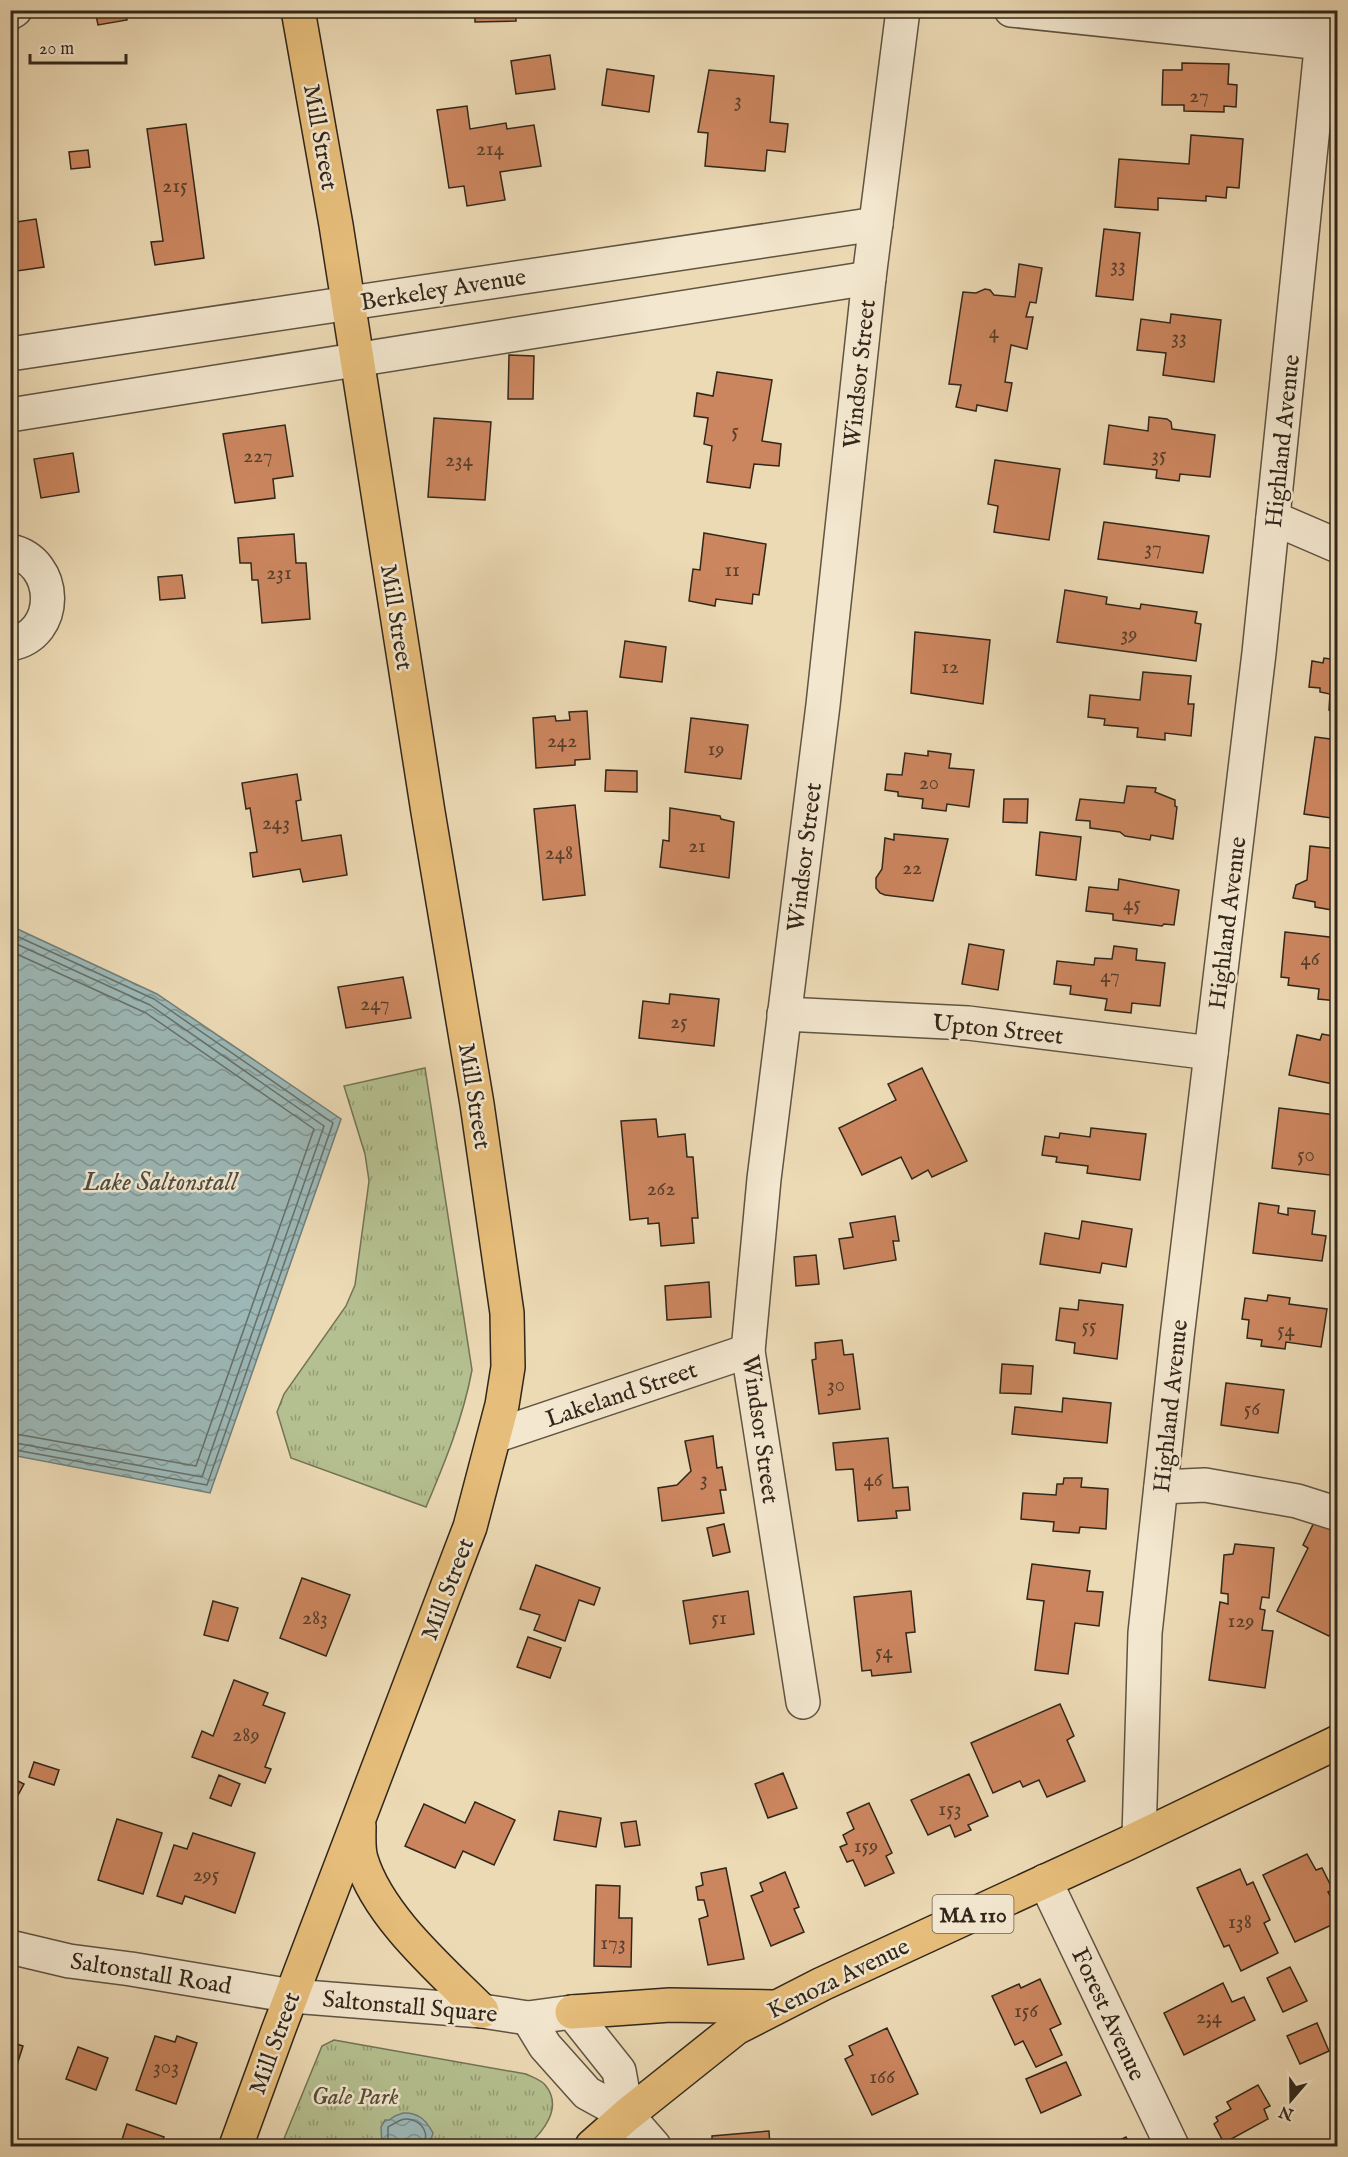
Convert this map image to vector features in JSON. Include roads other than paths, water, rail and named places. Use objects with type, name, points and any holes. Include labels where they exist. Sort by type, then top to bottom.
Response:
[{"type":"main road","name":"Mill Street","points":[[236,2146],[470,1527],[495,1436],[508,1367],[507,1313],[499,1247],[336,225],[298,10]]},
{"type":"main road","name":"Kenoza Avenue","points":[[592,2146],[736,2028],[822,1984],[1338,1742]]},
{"type":"main road","points":[[359,1820],[360,1858],[382,1905],[418,1946],[482,2011]]},
{"type":"main road","points":[[572,2012],[670,2005],[778,2007]]},
{"type":"street","points":[[10,13],[15,10]]},
{"type":"street","name":"Windsor Street","points":[[803,1702],[748,1351],[764,1179],[823,705],[869,278],[903,10]]},
{"type":"street","points":[[1011,10],[1330,47]]},
{"type":"street","points":[[1257,10],[1330,47]]},
{"type":"street","name":"Highland Avenue","points":[[1139,1837],[1145,1633],[1273,518],[1330,47],[1325,10]]},
{"type":"street","name":"Berkeley Avenue","points":[[10,354],[876,224]]},
{"type":"street","points":[[10,414],[869,278]]},
{"type":"street","points":[[1273,518],[1338,546]]},
{"type":"street","points":[[10,551],[27,557],[39,568],[46,581],[49,596],[47,611],[40,625],[30,636],[10,644]]},
{"type":"street","name":"Upton Street","points":[[784,1014],[968,1023],[1211,1053]]},
{"type":"street","name":"Lakeland Street","points":[[495,1436],[748,1351]]},
{"type":"street","points":[[1161,1487],[1205,1485],[1297,1502],[1338,1514]]},
{"type":"street","name":"Forest Avenue","points":[[1045,1881],[1172,2146]]},
{"type":"street","name":"Saltonstall Road","points":[[10,1947],[69,1961],[292,1996]]},
{"type":"street","name":"Saltonstall Square","points":[[292,1996],[482,2011],[528,2018],[572,2012]]},
{"type":"street","points":[[572,2012],[619,2071],[627,2115],[654,2146]]},
{"type":"street","name":"Saltonstall Square","points":[[528,2018],[545,2046],[587,2093],[627,2115]]},
{"type":"water","name":"Lake Saltonstall","points":[[11,926],[157,994],[341,1119],[210,1493],[11,1455]]},
{"type":"water","points":[[403,2113],[417,2115],[427,2124],[433,2133],[429,2146],[382,2146],[381,2127],[385,2120]]},
{"type":"park label","name":"Gale Park","points":[[355,2096]]}]
